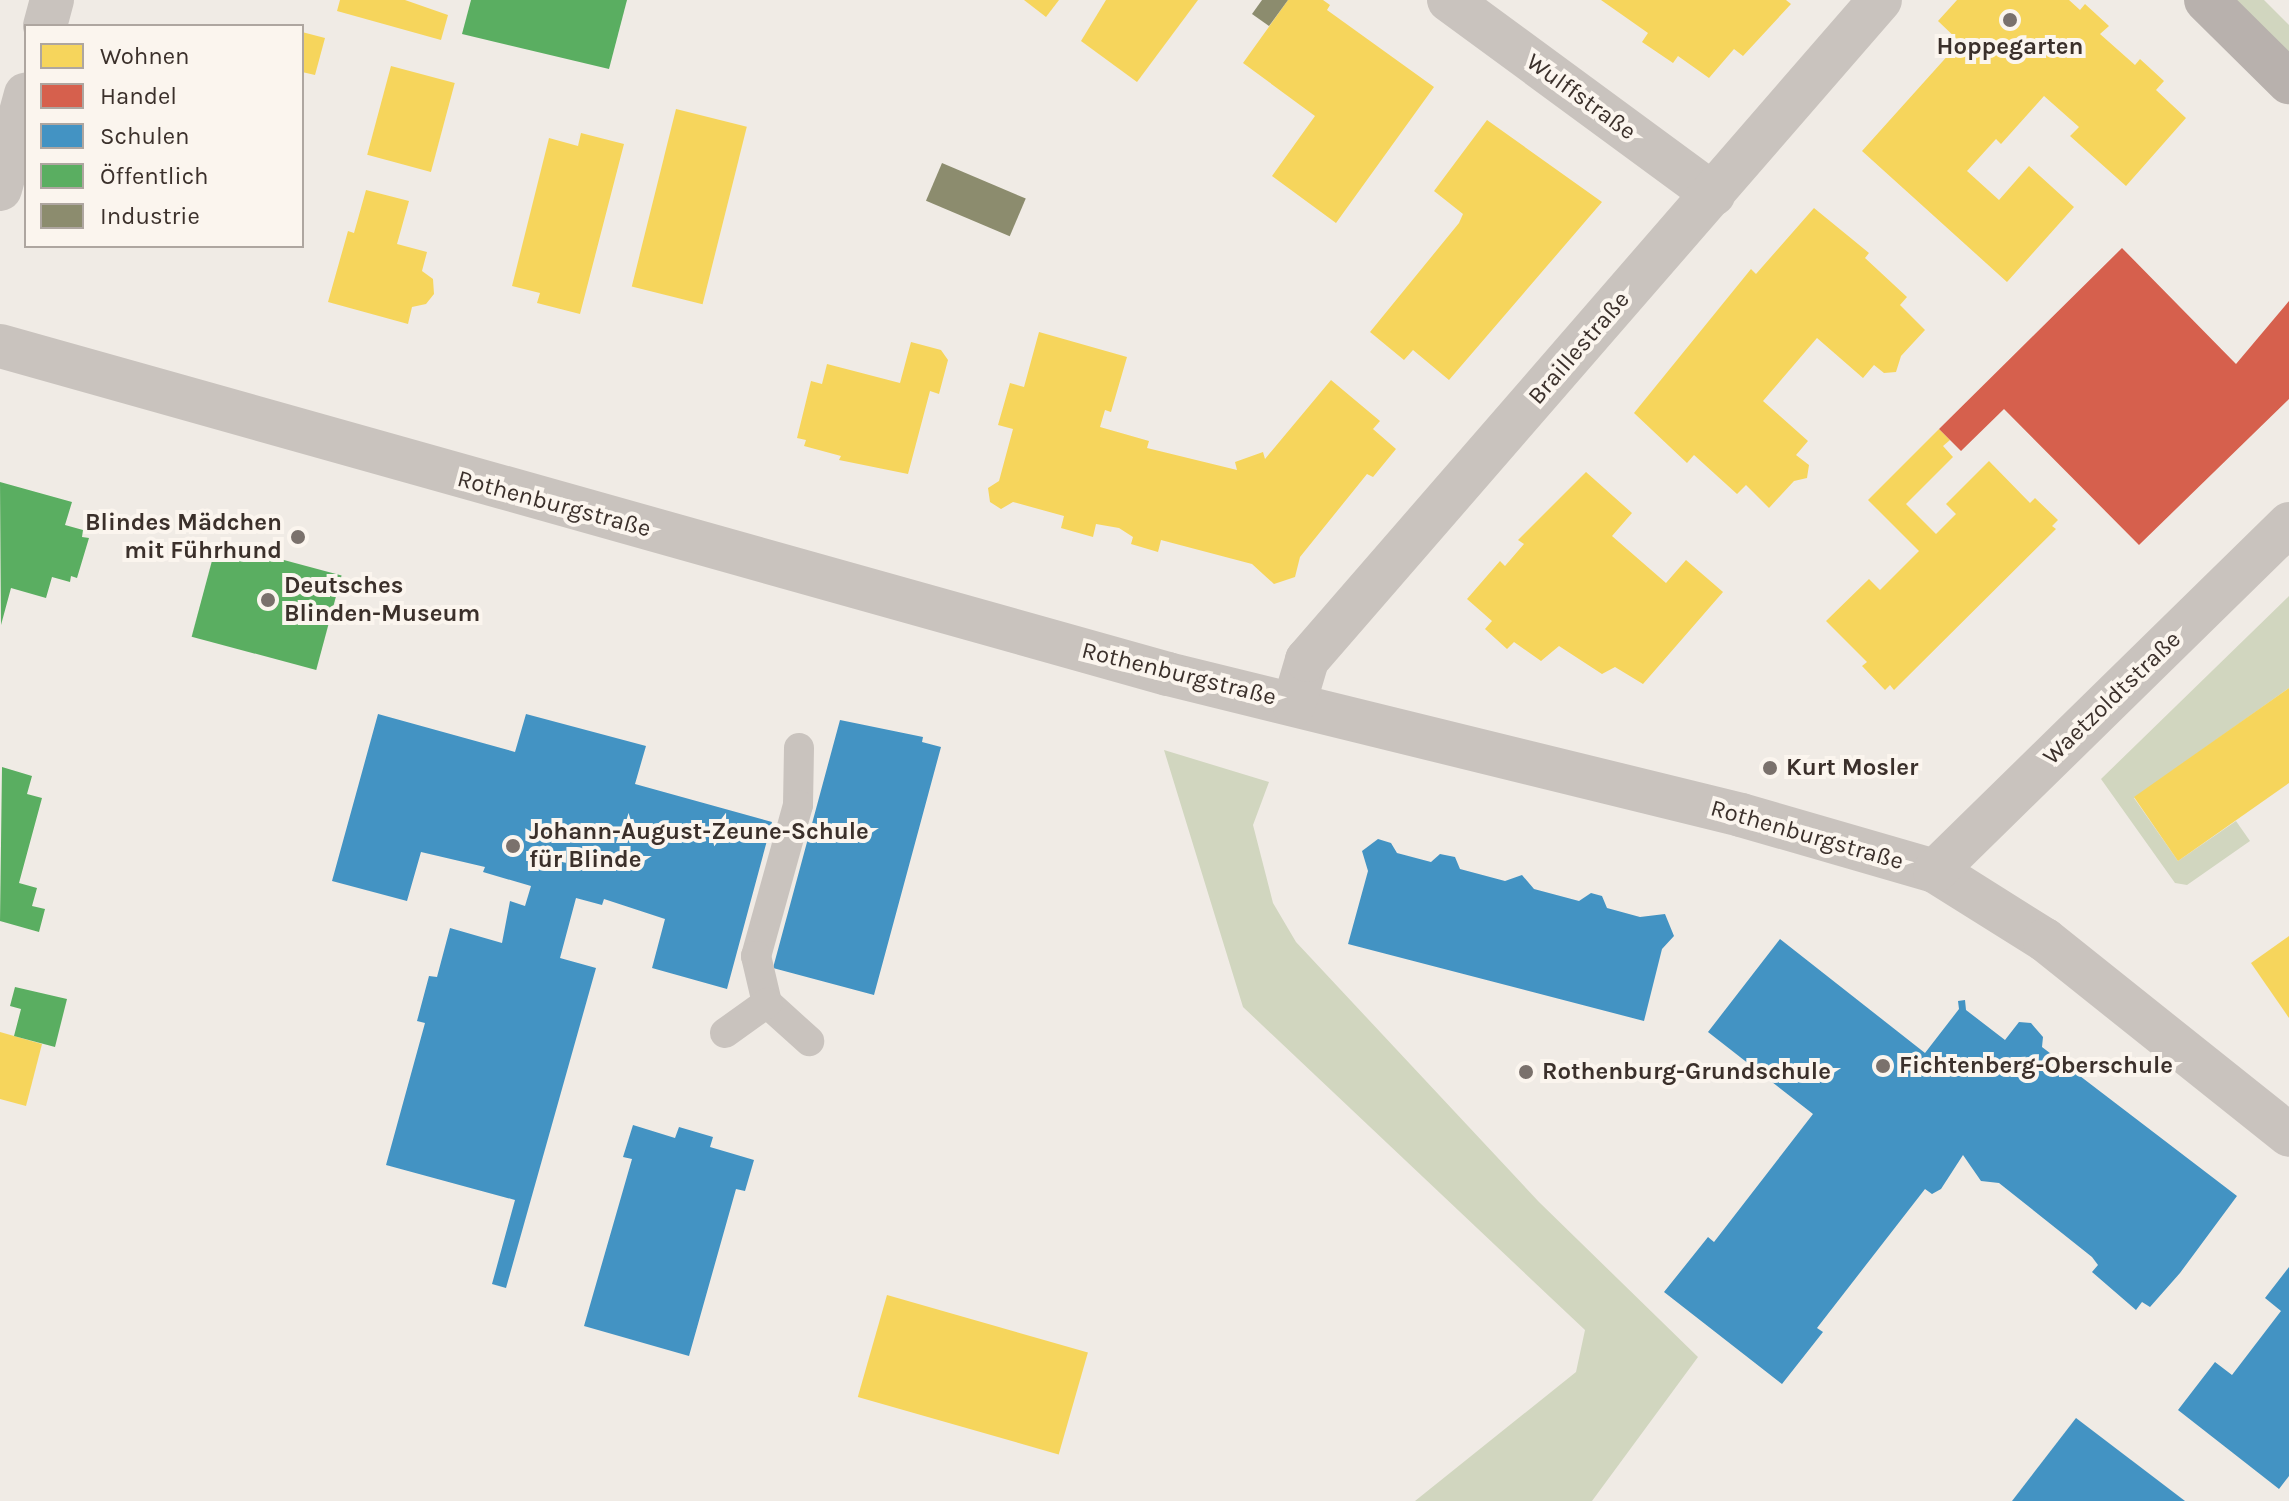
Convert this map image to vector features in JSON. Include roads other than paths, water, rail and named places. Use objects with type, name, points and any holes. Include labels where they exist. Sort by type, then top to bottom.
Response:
[{"type":"main road","points":[[2206,0],[2289,82]]},
{"type":"street","points":[[46,24],[52,0]]},
{"type":"street","name":"Wulffstraße","points":[[1449,0],[1713,194]]},
{"type":"street","name":"Braillestraße","points":[[1294,704],[1307,660],[1880,0]]},
{"type":"street","points":[[0,189],[24,101]]},
{"type":"street","name":"Rothenburgstraße","points":[[0,346],[1155,670],[1741,815],[1935,871],[2045,940],[2289,1135]]},
{"type":"street","name":"Waetzoldtstraße","points":[[1935,871],[2289,524]]},
{"type":"lane","points":[[799,748],[798,805],[756,956],[767,1003],[809,1041]]},
{"type":"lane","points":[[725,1033],[767,1003]]},
{"type":"place","name":"Hoppegarten","points":[[2010,20]]},
{"type":"place","name":"Blindes Mädchen mit Führhund","points":[[298,537]]},
{"type":"place","name":"Deutsches Blinden-Museum","points":[[268,600]]},
{"type":"place","name":"Kurt Mosler","points":[[1770,768]]},
{"type":"place","name":"Johann-August-Zeune-Schule für Blinde","points":[[513,846]]},
{"type":"place","name":"Fichtenberg-Oberschule","points":[[1883,1066]]},
{"type":"place","name":"Rothenburg-Grundschule","points":[[1526,1072]]}]
